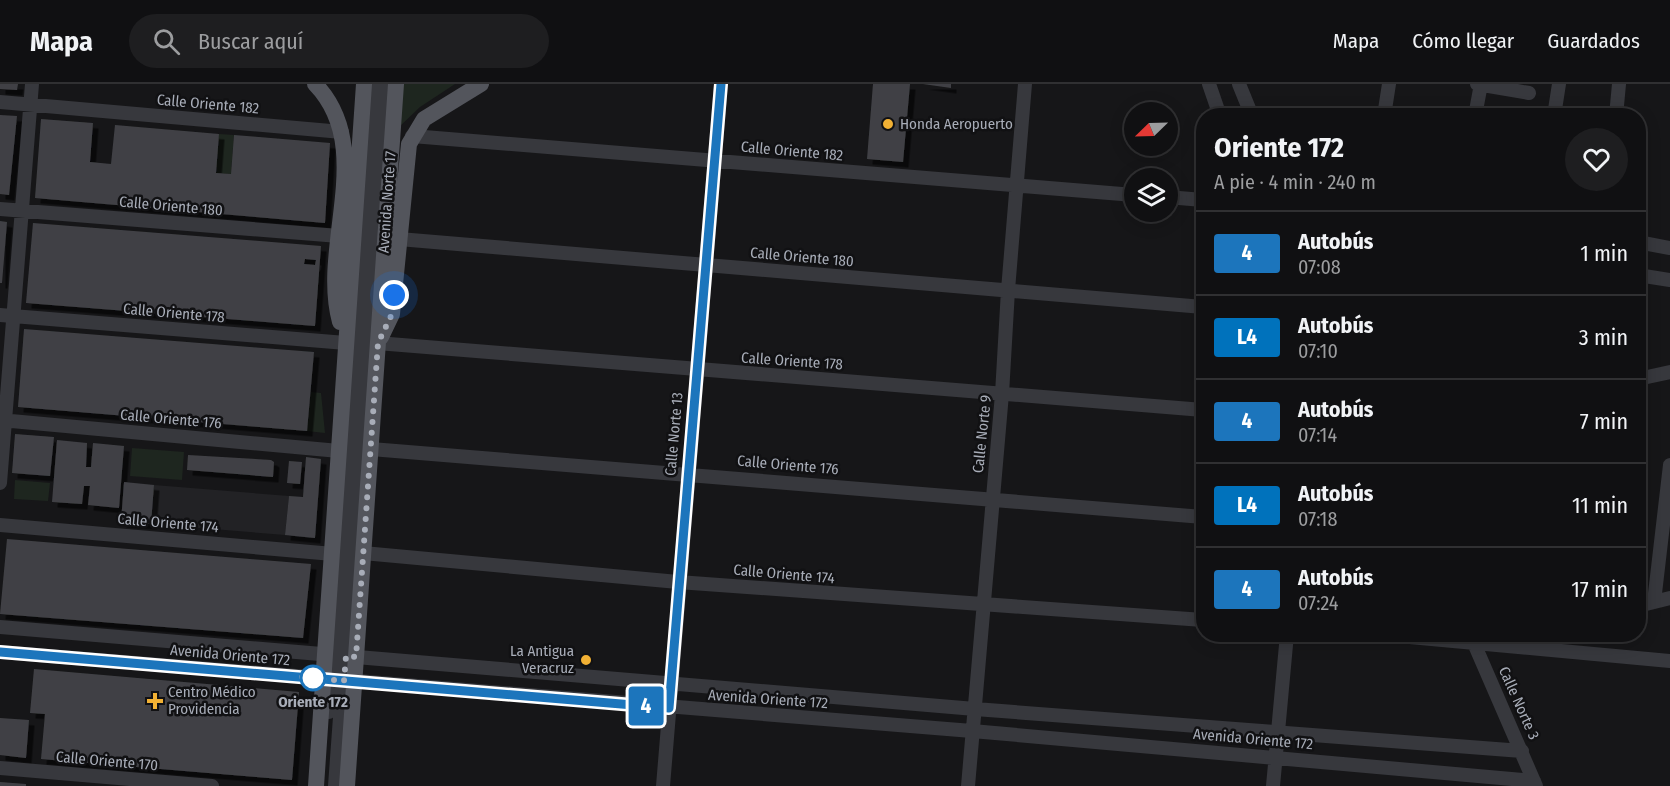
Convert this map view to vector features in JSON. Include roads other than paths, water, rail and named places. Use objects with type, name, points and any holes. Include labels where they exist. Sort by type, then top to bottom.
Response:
[{"type":"main road","points":[[315,84],[332,105],[342,132],[345,150],[337,309],[346,343]]},
{"type":"main road","name":"Avenida Norte 17","points":[[347,786],[339,681],[341,655],[333,554],[364,84]]},
{"type":"main road","name":"Avenida Norte 17","points":[[316,786],[363,553],[396,84]]},
{"type":"main road","points":[[378,343],[392,314],[406,159],[412,136],[424,119],[481,84]]},
{"type":"street","points":[[0,483],[7,315],[24,211],[32,84]]},
{"type":"street","points":[[341,655],[377,84]]},
{"type":"street","points":[[341,655],[386,84]]},
{"type":"street","name":"Calle Norte 13","points":[[663,786],[678,582],[721,84]]},
{"type":"street","name":"Calle Norte 9","points":[[968,786],[1002,394],[1025,84]]},
{"type":"street","points":[[1209,84],[1217,108]]},
{"type":"street","points":[[1239,84],[1249,108]]},
{"type":"street","points":[[1385,108],[1389,84]]},
{"type":"street","points":[[1476,108],[1479,84],[1528,93]]},
{"type":"street","points":[[1555,108],[1559,84]]},
{"type":"street","points":[[1617,108],[1619,84]]},
{"type":"street","name":"Calle Oriente 182","points":[[0,102],[342,132]]},
{"type":"street","name":"Calle Oriente 182","points":[[412,136],[1124,194]]},
{"type":"street","points":[[1178,198],[1196,199]]},
{"type":"street","name":"Calle Oriente 180","points":[[0,209],[339,236]]},
{"type":"street","name":"Calle Oriente 180","points":[[399,239],[1196,306]]},
{"type":"street","points":[[1646,244],[1670,248]]},
{"type":"street","points":[[1646,276],[1670,280]]},
{"type":"street","name":"Calle Oriente 178","points":[[7,315],[346,343]]},
{"type":"street","name":"Calle Oriente 178","points":[[378,343],[1196,409]]},
{"type":"street","points":[[1646,377],[1670,372]]},
{"type":"street","name":"Calle Oriente 176","points":[[3,420],[339,451]]},
{"type":"street","name":"Calle Oriente 176","points":[[371,449],[688,473],[1196,516]]},
{"type":"street","points":[[1654,602],[1670,465]]},
{"type":"street","name":"Calle Oriente 174","points":[[0,525],[333,554]]},
{"type":"street","name":"Calle Oriente 174","points":[[363,553],[678,582],[984,606],[1196,620]]},
{"type":"street","points":[[1646,604],[1670,598]]},
{"type":"street","name":"Avenida Oriente 172","points":[[0,627],[975,709],[1522,751]]},
{"type":"street","points":[[1273,786],[1286,642]]},
{"type":"street","name":"Calle Norte 3","points":[[1474,642],[1535,784]]},
{"type":"street","points":[[1531,642],[1670,661]]},
{"type":"street","name":"Avenida Oriente 172","points":[[0,652],[972,731],[1535,784]]},
{"type":"street","points":[[323,786],[339,681]]},
{"type":"street","points":[[335,786],[339,681]]},
{"type":"street","name":"Calle Oriente 170","points":[[0,768],[212,786]]},
{"type":"place","name":"Honda Aeropuerto","points":[[888,124]]},
{"type":"place","name":"La Antigua Veracruz","points":[[586,660]]},
{"type":"place","name":"Oriente 172","points":[[313,678]]},
{"type":"place","name":"Centro Médico Providencia","points":[[155,701]]}]
